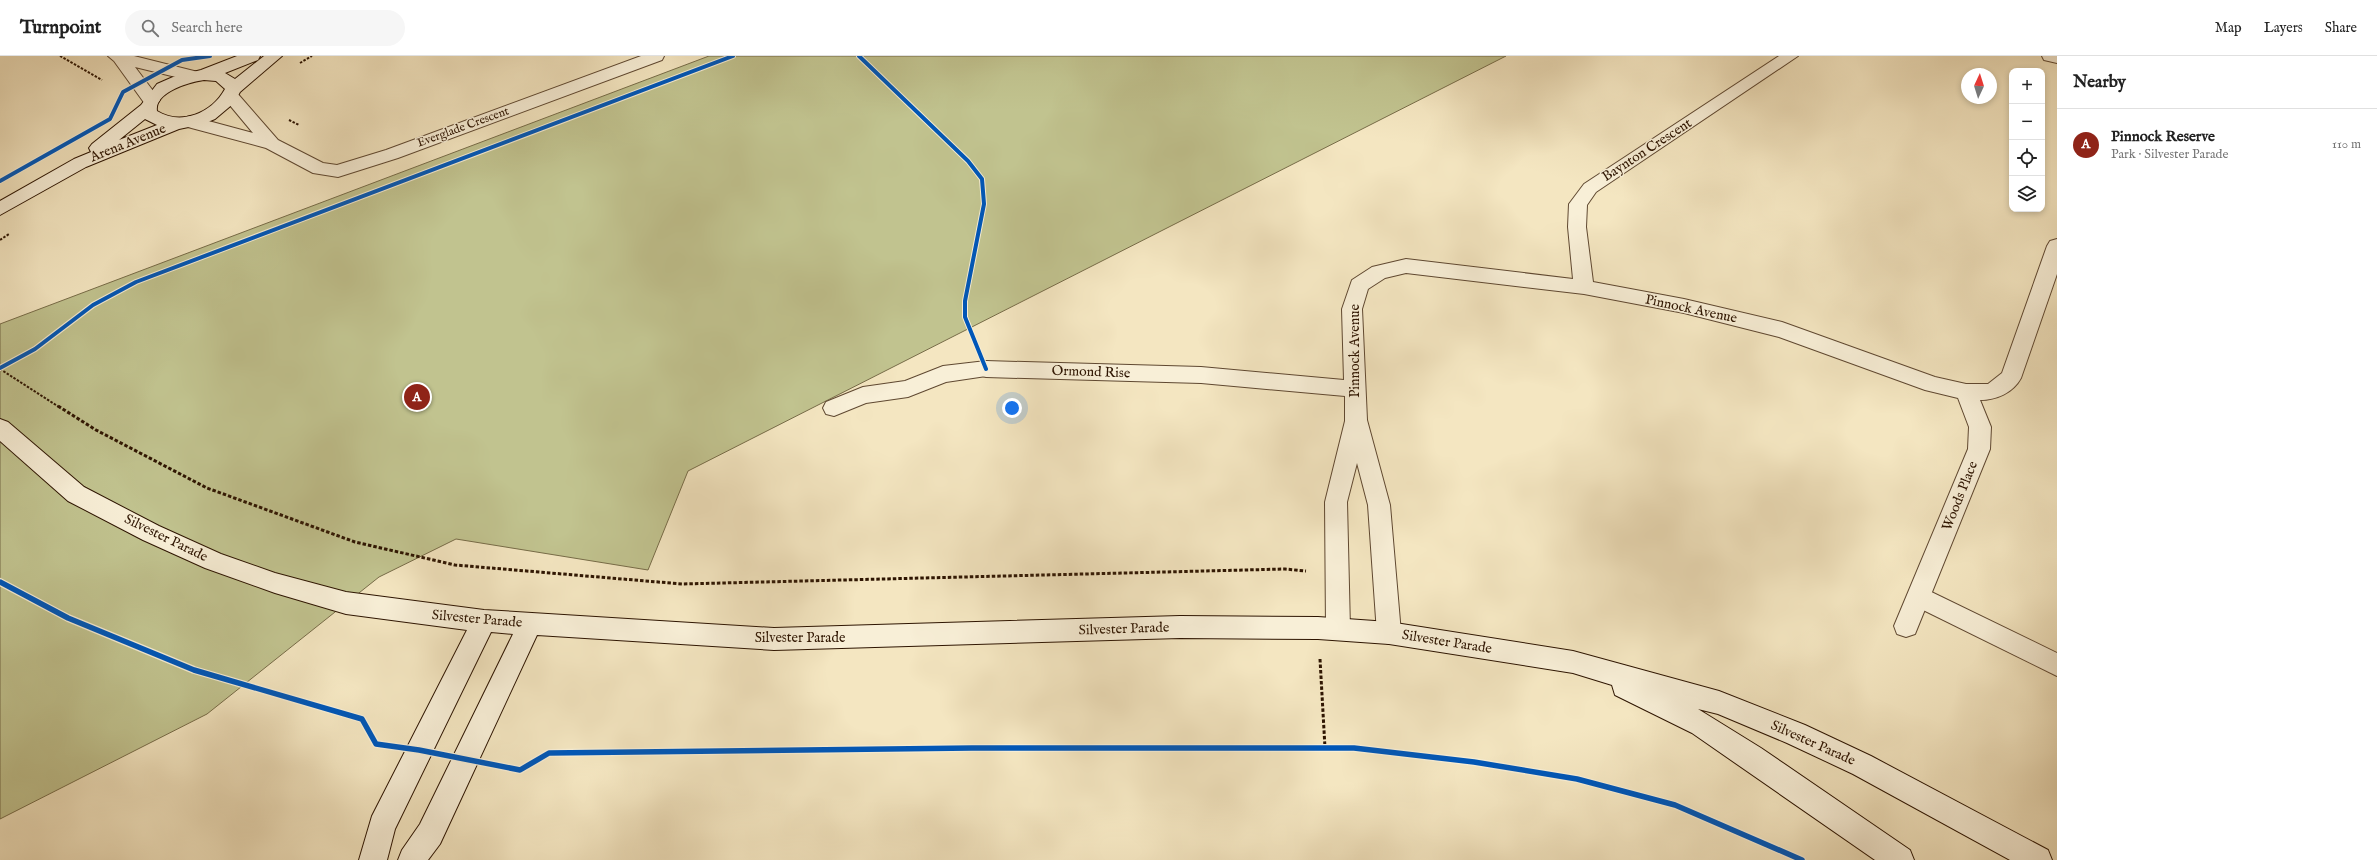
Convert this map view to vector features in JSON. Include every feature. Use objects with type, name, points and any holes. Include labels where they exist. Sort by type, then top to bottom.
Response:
[{"type":"street","points":[[198,75],[252,56]]},
{"type":"street","points":[[232,93],[274,56]]},
{"type":"street","name":"Everglade Crescent","points":[[149,104],[150,114],[155,120],[183,123],[272,144],[319,169],[347,169],[656,56]]},
{"type":"street","name":"Baynton Crescent","points":[[1584,287],[1577,226],[1578,204],[1590,188],[1790,56]]},
{"type":"street","points":[[2050,56],[2057,58]]},
{"type":"street","points":[[118,57],[138,85],[149,104]]},
{"type":"street","name":"Everglade Crescent","points":[[118,57],[198,75],[225,78],[231,83],[232,93],[272,144]]},
{"type":"street","name":"Arena Avenue","points":[[80,163],[149,104],[167,85],[198,75]]},
{"type":"street","name":"Arena Avenue","points":[[0,209],[80,163],[183,123],[216,112],[232,93]]},
{"type":"street","name":"Pinnock Avenue","points":[[1389,633],[1379,505],[1356,420],[1352,309],[1359,284],[1379,272],[1406,266],[1584,287],[1684,306],[1782,330],[1932,384],[1966,392],[1992,392],[2011,378],[2057,246]]},
{"type":"street","name":"Ormond Rise","points":[[834,408],[863,395],[908,389],[943,374],[986,368],[1201,375],[1355,389]]},
{"type":"street","name":"Woods Place","points":[[1906,626],[1919,598],[1979,449],[1980,427],[1966,392]]},
{"type":"street","name":"Pinnock Avenue","points":[[1328,628],[1337,574],[1336,502],[1356,420]]},
{"type":"street","name":"Silvester Parade","points":[[0,428],[76,494],[151,533],[213,561],[276,583],[346,603],[484,621],[774,639],[1180,627],[1328,628],[1389,633],[1573,662],[1719,703],[1796,734],[1862,765],[2038,860]]},
{"type":"street","name":"Silvester Parade","points":[[0,449],[55,477]]},
{"type":"street","points":[[1919,598],[2057,665]]},
{"type":"street","points":[[373,860],[382,826],[484,621]]},
{"type":"street","points":[[412,860],[430,834],[530,624]]},
{"type":"street","name":"Silvester Parade","points":[[1573,662],[1699,723],[1900,860]]},
{"type":"path","points":[[60,56],[123,92],[138,85]]},
{"type":"path","points":[[288,120],[301,127]]},
{"type":"path","points":[[6,365],[0,369],[96,430],[207,488],[355,542],[455,565],[682,584],[1285,569],[1337,574]]},
{"type":"path","points":[[1326,748],[1328,628]]},
{"type":"path","points":[[1318,748],[1332,748]]},
{"type":"green space","points":[[709,56],[1506,56],[688,471],[648,570],[456,539],[379,577],[207,714],[0,819],[0,324]]},
{"type":"cycle path","points":[[0,181],[110,119],[123,92],[182,60],[210,56]]},
{"type":"cycle path","points":[[0,368],[35,349],[93,305],[136,282],[733,56]]},
{"type":"cycle path","points":[[859,56],[968,161],[982,179],[984,204],[965,301],[965,317],[986,369]]},
{"type":"cycle path","points":[[0,582],[68,618],[194,670],[362,719],[376,744],[419,750],[520,770],[549,753],[972,748],[1354,748],[1474,762],[1577,779],[1675,805],[1802,860]]},
{"type":"place","name":"Pinnock Reserve","points":[[417,397]]}]
